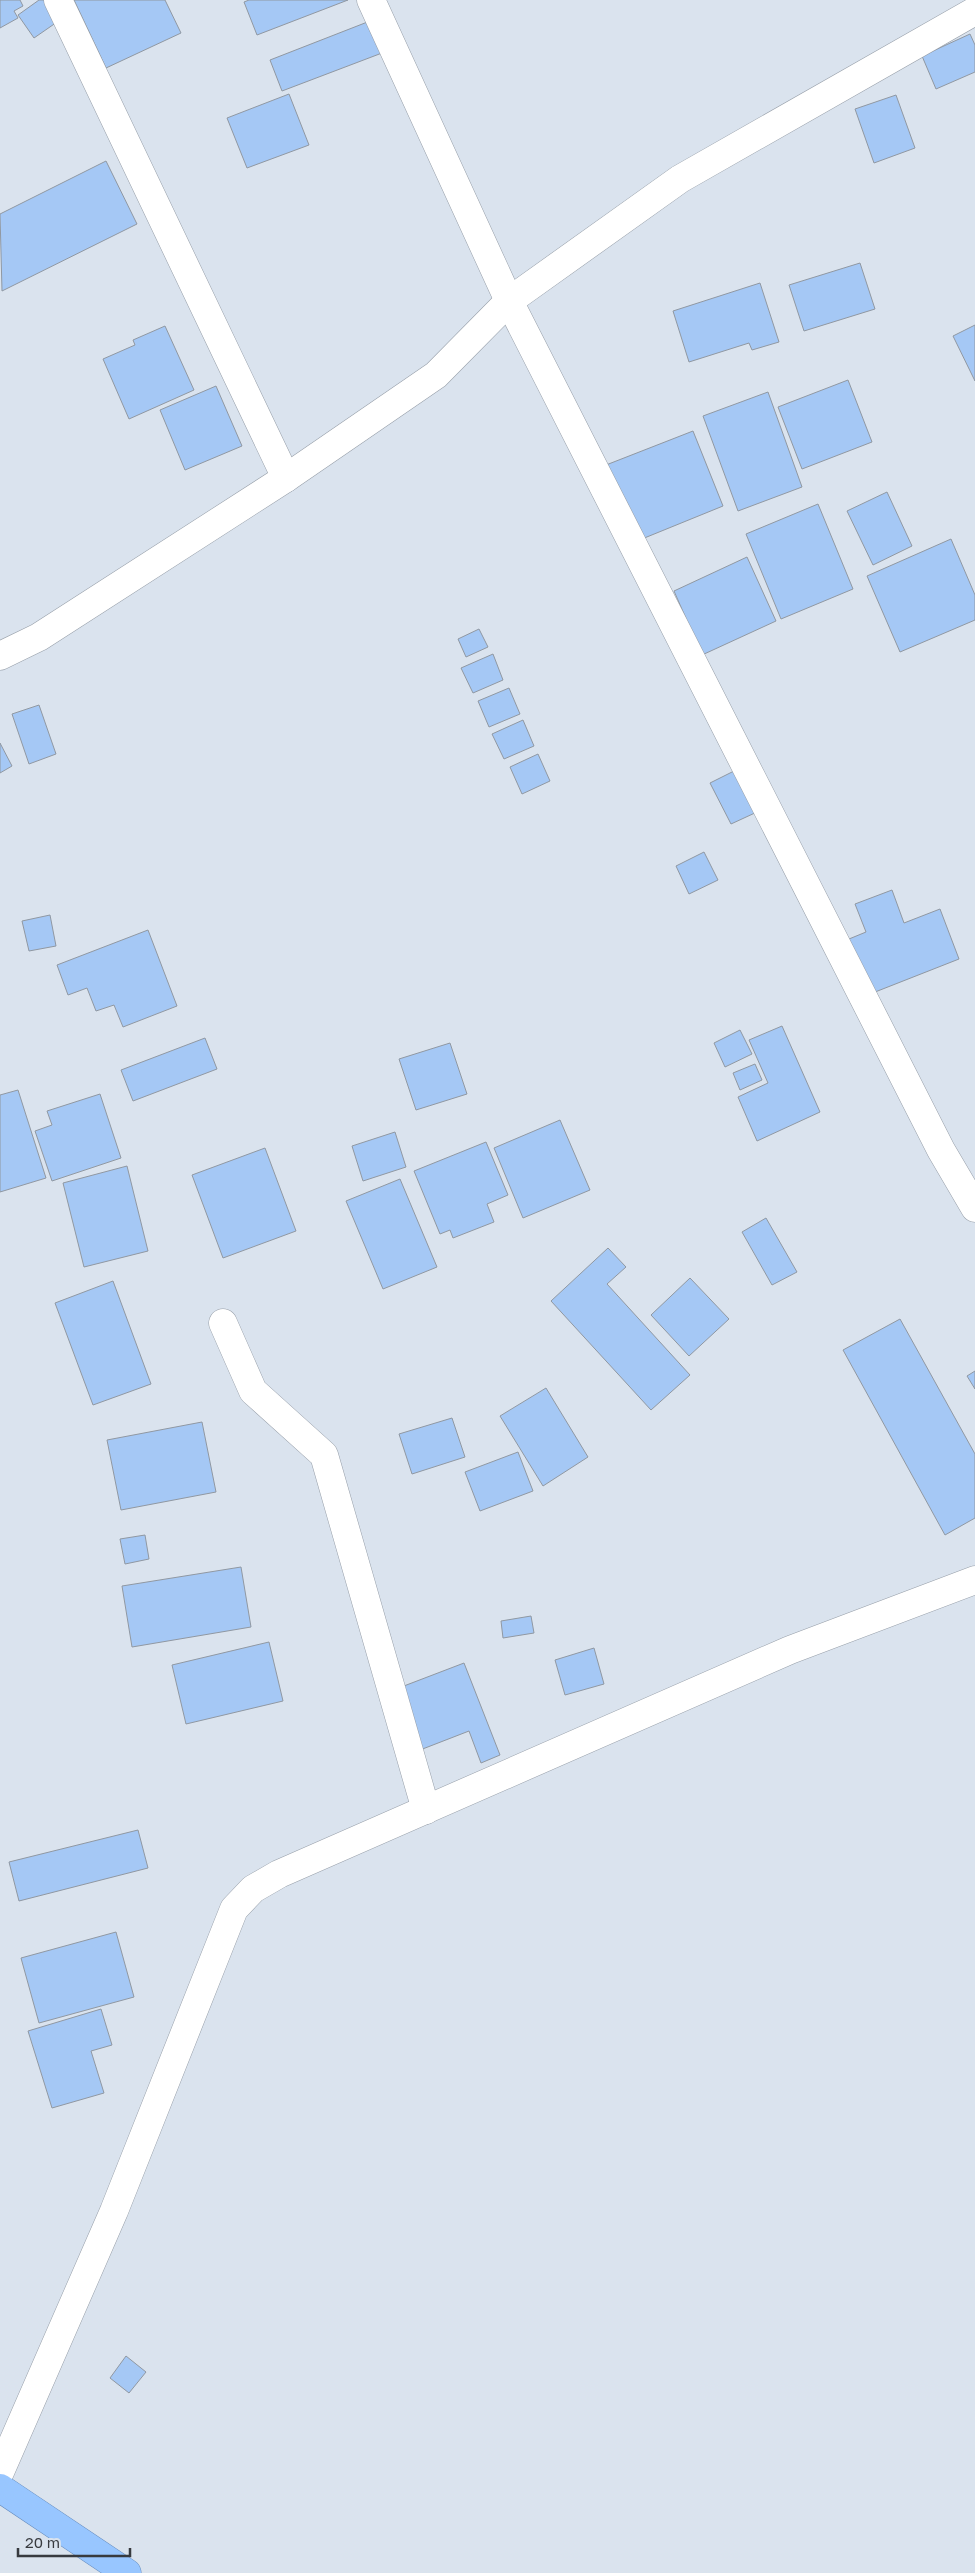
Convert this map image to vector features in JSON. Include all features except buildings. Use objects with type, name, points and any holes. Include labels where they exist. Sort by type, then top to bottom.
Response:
[{"type":"highway","points":[[0,2488],[127,2573]]},
{"type":"street","points":[[58,0],[286,478]]},
{"type":"street","points":[[371,0],[510,301],[941,1150],[975,1208]]},
{"type":"street","points":[[0,656],[40,637],[286,478],[436,374],[510,301],[680,179],[975,11]]},
{"type":"street","points":[[223,1323],[253,1391],[324,1455],[426,1810]]},
{"type":"street","points":[[0,2472],[114,2211],[234,1909],[252,1889],[279,1874],[790,1650],[975,1580]]}]
